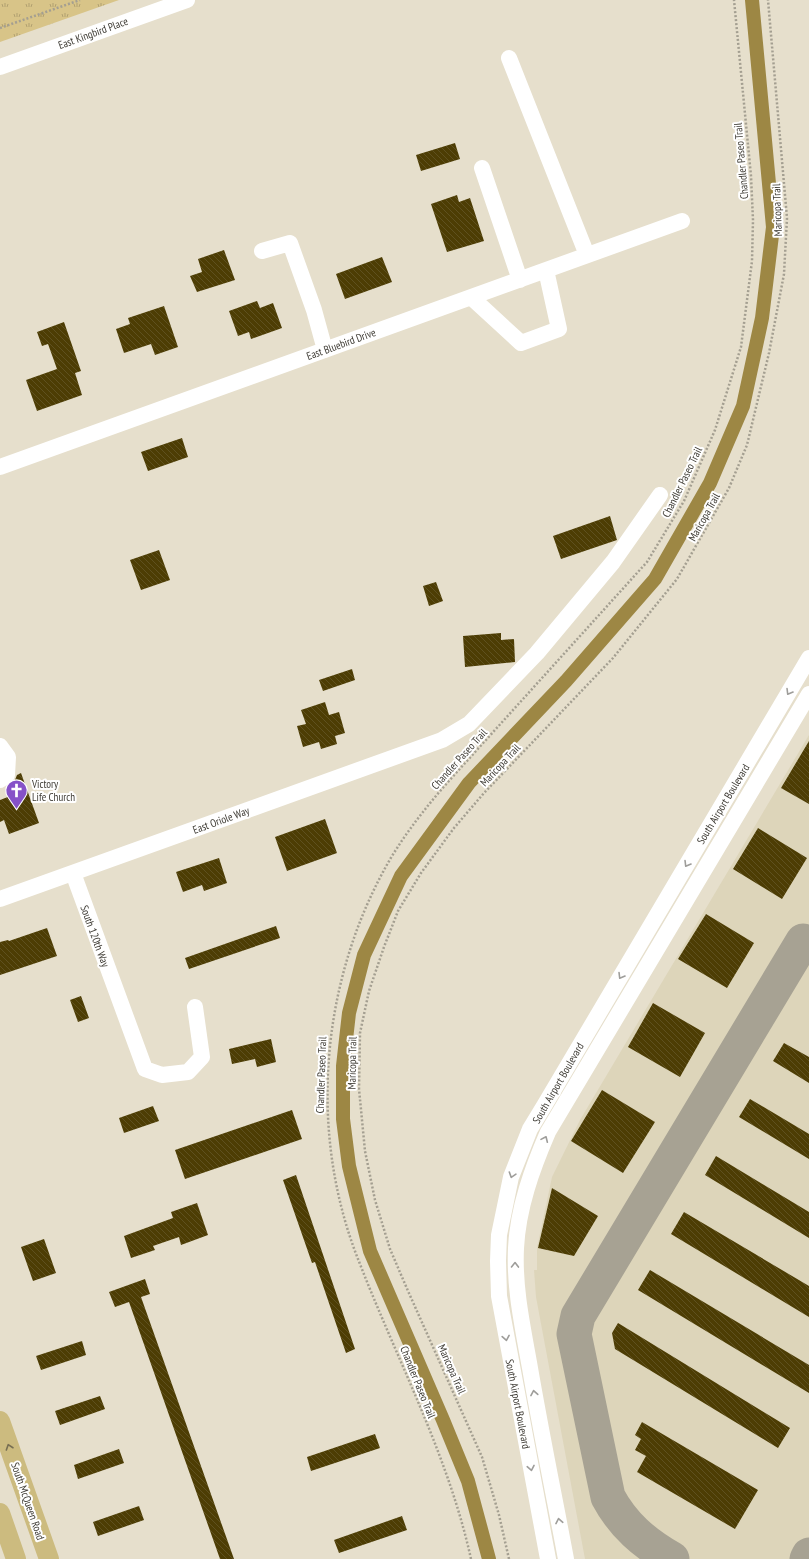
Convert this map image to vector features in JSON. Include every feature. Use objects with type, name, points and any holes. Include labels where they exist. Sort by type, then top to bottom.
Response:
[{"type":"main road","name":"South McQueen Road","points":[[0,1421],[47,1554]]},
{"type":"main road","points":[[0,1513],[16,1559]]},
{"type":"main road","points":[[20,1559],[47,1554]]},
{"type":"street","name":"East Kingbird Place","points":[[0,67],[187,0]]},
{"type":"street","points":[[509,58],[587,255]]},
{"type":"street","points":[[482,168],[520,280]]},
{"type":"street","name":"East Bluebird Drive","points":[[0,468],[682,221]]},
{"type":"street","points":[[262,251],[290,243],[314,310],[325,350]]},
{"type":"street","points":[[471,297],[521,343],[559,329],[546,270]]},
{"type":"street","name":"East Oriole Way","points":[[0,899],[442,740],[469,724],[536,653],[613,562],[660,496]]},
{"type":"street","name":"South Airport Boulevard","points":[[548,1559],[499,1296],[499,1248],[504,1204],[511,1177],[519,1154],[544,1106],[809,658]]},
{"type":"street","name":"South Airport Boulevard","points":[[566,1559],[517,1295],[516,1247],[520,1214],[536,1158],[548,1132],[809,694]]},
{"type":"street","points":[[0,746],[8,757],[7,775],[0,780]]},
{"type":"street","name":"South 120th Way","points":[[73,873],[118,999],[145,1069],[162,1075],[188,1072],[202,1057],[195,1007]]},
{"type":"street","points":[[510,1361],[528,1359]]},
{"type":"path","points":[[0,28],[80,0]]},
{"type":"path","name":"Chandler Paseo Trail","points":[[471,1559],[465,1532],[451,1488],[418,1402],[357,1258],[345,1221],[328,1137],[327,1096],[332,1026],[344,975],[360,921],[392,856],[426,808],[447,783],[647,562],[684,501],[716,430],[741,347],[752,261],[753,220],[751,176],[734,0]]},
{"type":"path","name":"Maricopa Trail","points":[[509,1559],[499,1515],[482,1457],[390,1249],[375,1200],[365,1151],[359,1090],[360,1033],[369,992],[384,947],[398,911],[421,873],[454,828],[484,793],[613,658],[677,579],[730,488],[747,445],[769,353],[784,274],[787,218],[768,0]]},
{"type":"shaded area","points":[[809,735],[809,1559],[585,1559],[536,1297],[534,1270],[537,1270],[537,1248],[552,1177],[580,1120]]},
{"type":"green space","points":[[0,0],[119,0],[0,42]]},
{"type":"building","points":[[455,143],[460,159],[421,171],[416,155]]},
{"type":"building","points":[[457,195],[459,202],[470,198],[484,241],[447,252],[431,204]]},
{"type":"building","points":[[224,250],[235,280],[197,292],[190,276],[202,272],[198,259]]},
{"type":"building","points":[[382,257],[392,282],[345,299],[336,274]]},
{"type":"building","points":[[257,301],[260,308],[273,303],[282,328],[251,339],[249,332],[238,336],[229,311]]},
{"type":"building","points":[[164,306],[178,347],[155,355],[151,344],[124,353],[116,329],[130,324],[128,318]]},
{"type":"building","points":[[64,322],[81,371],[75,373],[82,395],[37,411],[26,380],[57,369],[48,344],[42,346],[37,332]]},
{"type":"building","points":[[182,438],[188,457],[148,471],[141,452]]},
{"type":"building","points":[[610,516],[617,540],[561,559],[553,536]]},
{"type":"building","points":[[159,550],[170,580],[141,590],[130,560]]},
{"type":"building","points":[[436,582],[443,601],[429,606],[423,586]]},
{"type":"building","points":[[501,633],[501,640],[514,639],[515,662],[465,667],[463,636]]},
{"type":"building","points":[[352,669],[355,680],[323,691],[319,680]]},
{"type":"building","points":[[325,702],[329,715],[339,712],[345,733],[335,736],[337,744],[321,749],[319,742],[303,747],[297,726],[306,724],[301,710]]},
{"type":"building","points":[[809,741],[809,804],[781,788]]},
{"type":"building","name":"Victory Life Church","points":[[21,773],[39,823],[9,834],[4,820],[0,822],[0,800],[13,795],[9,785],[15,780],[17,775]]},
{"type":"building","points":[[325,819],[337,853],[287,871],[275,837]]},
{"type":"building","points":[[758,828],[807,858],[782,899],[733,869]]},
{"type":"building","points":[[219,858],[227,883],[204,891],[202,885],[183,892],[176,872]]},
{"type":"building","points":[[706,914],[754,943],[727,988],[678,959]]},
{"type":"building","points":[[276,926],[280,938],[189,969],[185,958]]},
{"type":"building","points":[[47,928],[57,956],[0,975],[0,942],[9,941]]},
{"type":"building","points":[[81,996],[89,1018],[78,1022],[70,1000]]},
{"type":"building","points":[[653,1003],[705,1033],[680,1077],[628,1047]]},
{"type":"building","points":[[271,1039],[276,1062],[257,1067],[255,1059],[232,1064],[229,1049]]},
{"type":"building","points":[[784,1043],[809,1057],[809,1083],[773,1061]]},
{"type":"building","points":[[602,1090],[655,1122],[623,1173],[571,1141]]},
{"type":"building","points":[[750,1099],[809,1134],[809,1159],[739,1117]]},
{"type":"building","points":[[153,1106],[159,1121],[124,1133],[119,1118]]},
{"type":"building","points":[[292,1110],[302,1139],[185,1179],[175,1150]]},
{"type":"building","points":[[716,1156],[809,1212],[809,1238],[705,1175]]},
{"type":"building","points":[[296,1175],[355,1349],[346,1353],[315,1262],[312,1263],[283,1180]]},
{"type":"building","points":[[552,1188],[598,1216],[574,1256],[538,1248]]},
{"type":"building","points":[[197,1203],[208,1235],[181,1245],[179,1237],[153,1246],[155,1250],[131,1258],[124,1236],[173,1218],[171,1212]]},
{"type":"building","points":[[684,1212],[809,1286],[809,1317],[671,1234]]},
{"type":"building","points":[[44,1239],[56,1273],[33,1281],[21,1247]]},
{"type":"building","points":[[650,1270],[809,1365],[809,1393],[638,1290]]},
{"type":"building","points":[[145,1279],[150,1294],[141,1297],[234,1559],[220,1559],[129,1302],[115,1307],[109,1292]]},
{"type":"building","points":[[618,1323],[790,1428],[778,1448],[615,1349],[612,1333]]},
{"type":"building","points":[[82,1341],[86,1355],[41,1370],[36,1356]]},
{"type":"building","points":[[100,1396],[105,1409],[60,1425],[55,1411]]},
{"type":"building","points":[[642,1422],[758,1490],[735,1529],[637,1472],[646,1456],[635,1450],[641,1439],[635,1435]]},
{"type":"building","points":[[375,1434],[380,1448],[311,1471],[307,1457]]},
{"type":"building","points":[[119,1449],[124,1463],[78,1479],[74,1465]]},
{"type":"building","points":[[139,1506],[144,1520],[98,1536],[93,1522]]},
{"type":"building","points":[[402,1516],[407,1530],[339,1553],[334,1540]]},
{"type":"waterway","points":[[489,1559],[468,1481],[370,1251],[349,1166],[343,1119],[343,1066],[349,1013],[364,955],[401,876],[469,783],[566,681],[655,579],[710,483],[743,406],[762,318],[773,227],[752,0]]},
{"type":"taxiway","points":[[672,1559],[643,1540],[627,1525],[608,1497],[574,1334],[578,1316],[803,941],[809,945]]},
{"type":"taxiway","points":[[807,1559],[809,1555]]},
{"type":"place","name":"Victory Life Church","points":[[17,810]]}]
